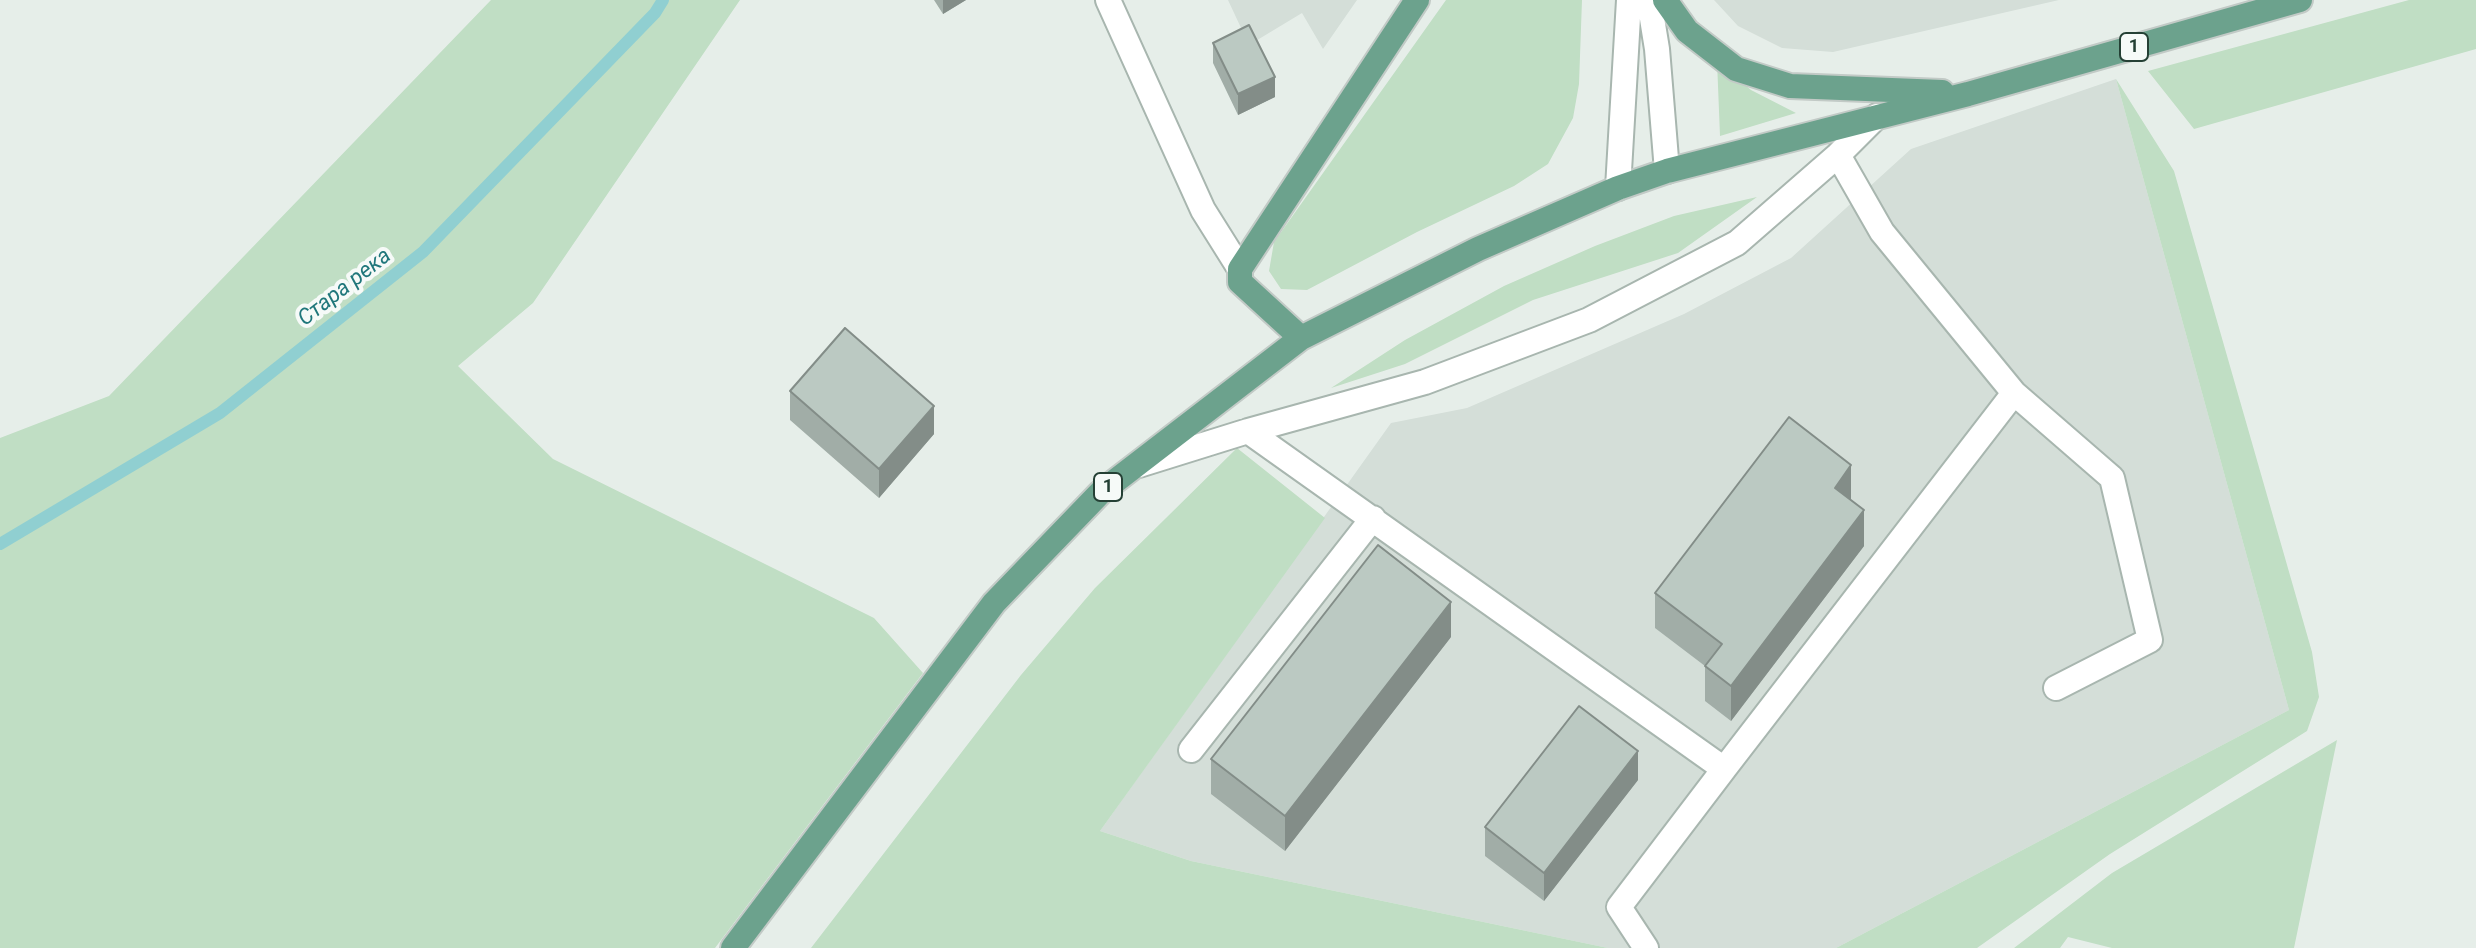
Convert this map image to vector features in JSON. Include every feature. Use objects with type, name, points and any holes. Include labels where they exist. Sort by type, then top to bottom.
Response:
[{"type":"main road","points":[[1301,338],[1240,282],[1240,269],[1417,0]]},
{"type":"main road","points":[[1665,0],[1687,31],[1736,69],[1790,86],[1968,94]]},
{"type":"main road","name":"1","points":[[733,948],[994,603],[1101,492],[1301,338],[1478,249],[1618,188],[1667,171],[1968,94],[2300,0]]},
{"type":"street","points":[[1108,0],[1203,210],[1240,269]]},
{"type":"street","points":[[1618,188],[1629,0]]},
{"type":"street","points":[[1649,0],[1657,49],[1667,171]]},
{"type":"street","points":[[1136,465],[1425,382],[1589,320],[1737,243],[1838,155],[1877,116]]},
{"type":"street","points":[[1838,155],[1882,232],[2014,393],[2112,478],[2150,640],[2056,688]]},
{"type":"street","points":[[1646,948],[1619,907],[2014,393]]},
{"type":"street","points":[[1248,431],[1724,769]]},
{"type":"street","points":[[1191,750],[1373,518]]},
{"type":"shaded area","points":[[1228,0],[1357,0],[1323,49],[1302,13],[1249,45]]},
{"type":"shaded area","points":[[1714,0],[2059,0],[1833,52],[1782,48],[1738,26]]},
{"type":"shaded area","points":[[2116,79],[2289,710],[1836,948],[1608,948],[1191,861],[1100,831],[1391,423],[1467,408],[1684,314],[1791,258],[1911,149]]},
{"type":"green space","points":[[491,0],[740,0],[533,303],[458,366],[553,459],[874,618],[923,673],[715,948],[0,948],[0,438],[109,396]]},
{"type":"green space","points":[[1446,0],[1582,0],[1579,84],[1573,118],[1548,164],[1514,186],[1417,232],[1307,290],[1281,289],[1269,271],[1274,242]]},
{"type":"green space","points":[[2409,0],[2476,0],[2476,49],[2194,129],[2148,71]]},
{"type":"green space","points":[[1717,61],[1751,90],[1796,113],[1720,136]]},
{"type":"green space","points":[[2116,79],[2174,171],[2312,652],[2319,697],[2307,731],[2110,854],[1977,948],[1836,948],[2289,710]]},
{"type":"green space","points":[[1757,197],[1678,253],[1533,300],[1405,364],[1331,388],[1405,340],[1504,286],[1674,216]]},
{"type":"green space","points":[[1237,448],[1325,518],[1100,831],[1191,861],[1608,948],[811,948],[1021,675],[1095,588]]},
{"type":"green space","points":[[2337,740],[2294,948],[2112,948],[2068,937],[2060,948],[2014,948],[2112,873]]},
{"type":"building","points":[[1249,25],[1275,77],[1238,94],[1213,43]]},
{"type":"building","points":[[845,328],[934,406],[879,469],[790,391]]},
{"type":"building","points":[[1789,417],[1851,465],[1835,488],[1864,510],[1731,686],[1705,666],[1722,644],[1655,593]]},
{"type":"building","points":[[1378,545],[1451,602],[1285,816],[1211,759]]},
{"type":"building","points":[[1579,706],[1638,751],[1544,873],[1485,827]]},
{"type":"waterway","name":"Стара река","points":[[0,544],[220,413],[423,252],[655,13],[663,0]]}]
